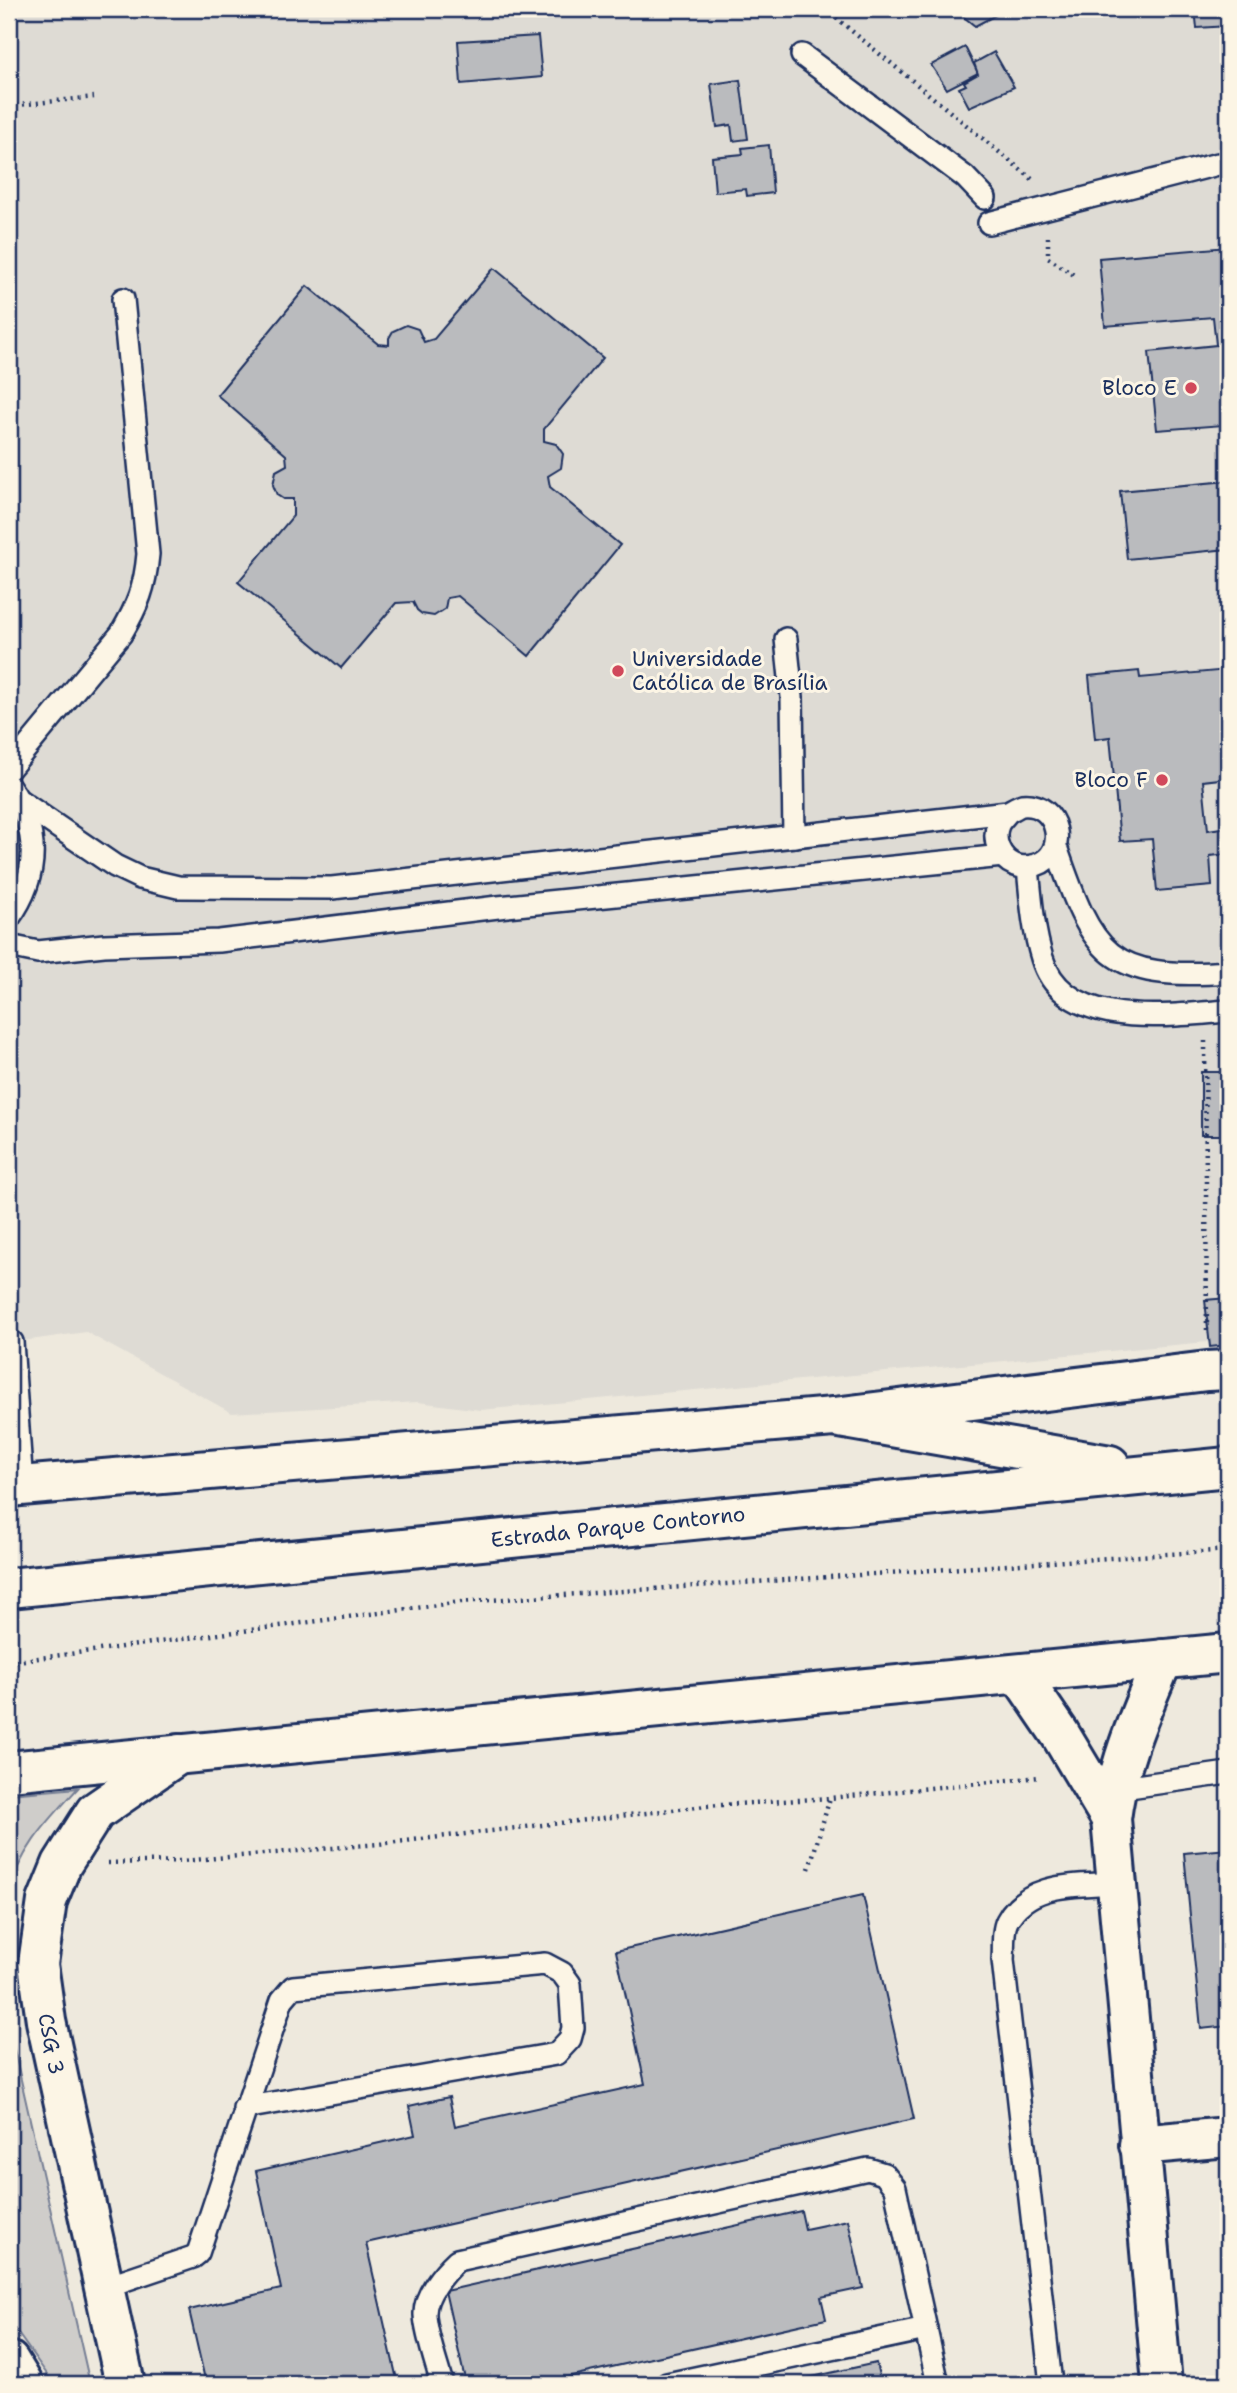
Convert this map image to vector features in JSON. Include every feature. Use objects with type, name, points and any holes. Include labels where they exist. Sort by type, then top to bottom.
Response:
[{"type":"main road","points":[[15,1487],[834,1417],[1218,1371]]},
{"type":"main road","points":[[834,1417],[1157,1473]]},
{"type":"main road","name":"Estrada Parque Contorno","points":[[9,1588],[1228,1467]]},
{"type":"main road","points":[[9,1771],[1228,1653]]},
{"type":"main road","points":[[1100,1793],[1132,1735],[1163,1659]]},
{"type":"main road","points":[[1019,1674],[1100,1793],[1117,1883],[1163,2384]]},
{"type":"main road","name":"CSG 3","points":[[125,2384],[46,2021],[38,1964],[47,1901],[62,1864],[95,1812],[179,1754]]},
{"type":"main road","points":[[1139,2145],[1228,2137]]},
{"type":"main road","points":[[9,2361],[23,2384]]},
{"type":"lane","points":[[802,55],[965,177],[985,198]]},
{"type":"lane","points":[[989,223],[1218,164]]},
{"type":"lane","points":[[9,769],[121,634],[135,610],[146,581],[148,554],[123,299]]},
{"type":"lane","points":[[786,639],[792,697],[794,836]]},
{"type":"lane","points":[[14,793],[115,866],[140,878],[178,887],[332,888],[1008,812],[1022,805],[1038,807],[1051,816],[1057,831],[1056,847],[1084,920],[1112,956],[1133,967],[1186,975],[1228,972]]},
{"type":"lane","points":[[9,918],[20,902],[29,878],[33,852],[30,825],[14,793]]},
{"type":"lane","points":[[1008,812],[998,825],[996,841],[1003,856],[1014,865],[1028,868],[1045,862],[1056,847]]},
{"type":"lane","points":[[9,946],[38,952],[104,945],[219,941],[498,907],[1003,856]]},
{"type":"lane","points":[[1028,868],[1035,930],[1042,960],[1050,977],[1065,994],[1090,1008],[1136,1016],[1228,1011]]},
{"type":"lane","points":[[12,1342],[15,1487]]},
{"type":"lane","points":[[1100,1793],[1228,1773]]},
{"type":"lane","points":[[1051,2384],[1003,1960],[1006,1923],[1022,1901],[1045,1889],[1117,1883]]},
{"type":"lane","points":[[104,2287],[193,2257],[198,2252],[244,2108],[282,2000],[293,1987],[545,1964],[562,1973],[570,1984],[573,2028],[570,2039],[556,2054],[244,2108]]},
{"type":"lane","points":[[442,2384],[425,2314],[430,2295],[444,2273],[457,2260],[868,2169],[884,2174],[895,2188],[938,2384]]},
{"type":"lane","points":[[667,2384],[926,2329]]},
{"type":"path","points":[[9,107],[94,97]]},
{"type":"path","points":[[1205,1012],[1218,1371]]},
{"type":"path","points":[[9,1662],[461,1602],[1228,1550]]},
{"type":"path","points":[[62,1864],[183,1861],[379,1844],[706,1806],[830,1798],[1100,1793]]},
{"type":"path","points":[[809,1870],[830,1798]]},
{"type":"shaded area","name":"Universidade Católica de Brasília","points":[[9,9],[1228,9],[1228,1340],[480,1410],[418,1402],[232,1413],[86,1332],[9,1343]]},
{"type":"shaded area","points":[[78,1788],[28,1849],[9,1893],[9,1794]]},
{"type":"shaded area","points":[[9,2027],[90,2384],[54,2384],[9,2321]]},
{"type":"building","points":[[954,9],[1007,9],[975,26]]},
{"type":"building","points":[[1195,9],[1228,9],[1228,26],[1197,28]]},
{"type":"building","points":[[538,36],[542,77],[461,84],[458,41]]},
{"type":"building","points":[[965,47],[978,73],[947,89],[931,65]]},
{"type":"building","points":[[994,52],[1014,87],[969,107],[959,88],[978,74],[974,63]]},
{"type":"building","points":[[740,80],[748,139],[733,141],[731,125],[717,127],[711,84]]},
{"type":"building","points":[[769,145],[773,193],[747,196],[746,189],[715,192],[712,157],[743,154],[742,148]]},
{"type":"building","name":"Bloco E","points":[[1228,247],[1228,549],[1127,559],[1120,491],[1227,481],[1223,425],[1157,430],[1149,352],[1216,345],[1213,317],[1105,326],[1099,258]]},
{"type":"building","points":[[494,268],[603,358],[544,429],[544,441],[556,444],[563,454],[561,468],[548,476],[550,487],[620,545],[529,656],[458,596],[447,598],[445,609],[434,616],[422,614],[413,602],[396,603],[341,668],[238,582],[293,516],[293,499],[283,499],[277,495],[273,485],[276,471],[287,465],[286,455],[217,395],[307,286],[378,344],[389,345],[393,331],[406,325],[418,329],[424,342],[434,339]]},
{"type":"building","name":"Bloco F","points":[[1228,670],[1228,778],[1203,781],[1208,830],[1228,827],[1228,854],[1210,856],[1212,886],[1157,891],[1152,839],[1120,841],[1110,737],[1095,739],[1089,676],[1139,671],[1140,678]]},
{"type":"building","points":[[1201,1072],[1228,1072],[1228,1135],[1201,1135]]},
{"type":"building","points":[[1228,1298],[1228,1345],[1210,1347],[1205,1300]]},
{"type":"building","points":[[1228,1849],[1228,2026],[1201,2029],[1184,1853]]},
{"type":"building","points":[[863,1895],[914,2119],[366,2243],[398,2384],[206,2384],[189,2310],[281,2289],[256,2171],[415,2135],[409,2106],[449,2097],[455,2126],[645,2084],[616,1951]]},
{"type":"building","points":[[801,2211],[805,2229],[848,2220],[863,2288],[821,2297],[826,2319],[536,2384],[466,2384],[445,2291]]},
{"type":"building","points":[[876,2363],[881,2384],[781,2384],[830,2373]]},
{"type":"place","name":"Bloco E","points":[[1191,388]]},
{"type":"place","name":"Universidade Católica de Brasília","points":[[618,671]]},
{"type":"place","name":"Bloco F","points":[[1162,780]]}]
